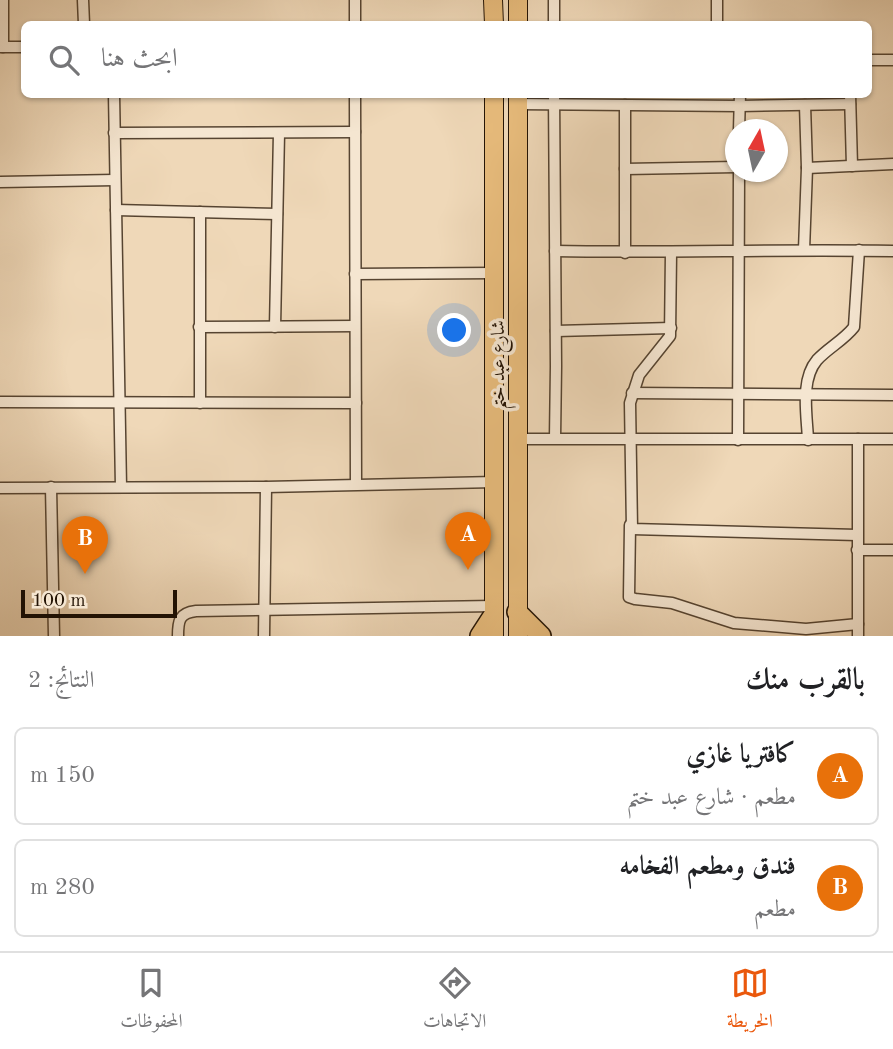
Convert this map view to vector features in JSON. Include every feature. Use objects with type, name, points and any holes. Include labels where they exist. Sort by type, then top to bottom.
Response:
[{"type":"highway","points":[[480,636],[493,611]]},
{"type":"highway","points":[[517,612],[541,636]]},
{"type":"main road","points":[[493,0],[494,21]]},
{"type":"main road","points":[[518,0],[518,21]]},
{"type":"main road","name":"شارع عبد ختم","points":[[494,98],[494,636]]},
{"type":"main road","name":"شارع عبد ختم","points":[[518,99],[518,636]]},
{"type":"street","points":[[3,0],[2,47],[21,47]]},
{"type":"street","points":[[83,0],[83,21]]},
{"type":"street","points":[[355,0],[355,21]]},
{"type":"street","points":[[554,0],[554,21]]},
{"type":"street","points":[[717,0],[717,21]]},
{"type":"street","points":[[872,60],[893,60]]},
{"type":"street","points":[[114,98],[121,487]]},
{"type":"street","points":[[355,98],[356,484]]},
{"type":"street","points":[[518,99],[625,105],[673,100],[740,100],[805,105],[850,99],[852,166]]},
{"type":"street","points":[[554,99],[555,438]]},
{"type":"street","points":[[739,119],[740,100]]},
{"type":"street","points":[[625,105],[625,253]]},
{"type":"street","points":[[804,250],[807,168],[805,105]]},
{"type":"street","points":[[114,133],[355,132]]},
{"type":"street","points":[[275,327],[279,133]]},
{"type":"street","points":[[807,168],[893,164]]},
{"type":"street","points":[[625,169],[725,169]]},
{"type":"street","points":[[0,182],[115,180]]},
{"type":"street","points":[[737,182],[738,440]]},
{"type":"street","points":[[116,210],[276,214]]},
{"type":"street","points":[[200,212],[200,403]]},
{"type":"street","points":[[808,440],[806,395],[809,372],[818,359],[854,327],[859,250]]},
{"type":"street","points":[[555,251],[893,251]]},
{"type":"street","points":[[671,253],[671,328],[667,342],[639,375],[632,393],[629,418],[629,597],[672,603],[734,623],[858,630],[858,439]]},
{"type":"street","points":[[355,274],[494,273]]},
{"type":"street","points":[[199,327],[355,326]]},
{"type":"street","points":[[556,331],[671,328]]},
{"type":"street","points":[[632,393],[739,396],[893,395]]},
{"type":"street","points":[[0,402],[356,403]]},
{"type":"street","points":[[519,439],[893,439]]},
{"type":"street","points":[[0,488],[495,482]]},
{"type":"street","points":[[264,636],[266,486]]},
{"type":"street","points":[[51,487],[54,636]]},
{"type":"street","points":[[630,497],[632,529],[857,535]]},
{"type":"street","points":[[857,550],[893,550]]},
{"type":"street","points":[[178,636],[178,621],[186,612],[264,609],[493,611]]},
{"type":"place","name":"كافتريا غازي","points":[[468,570]]},
{"type":"place","name":"فندق ومطعم الفخامه","points":[[85,574]]}]
